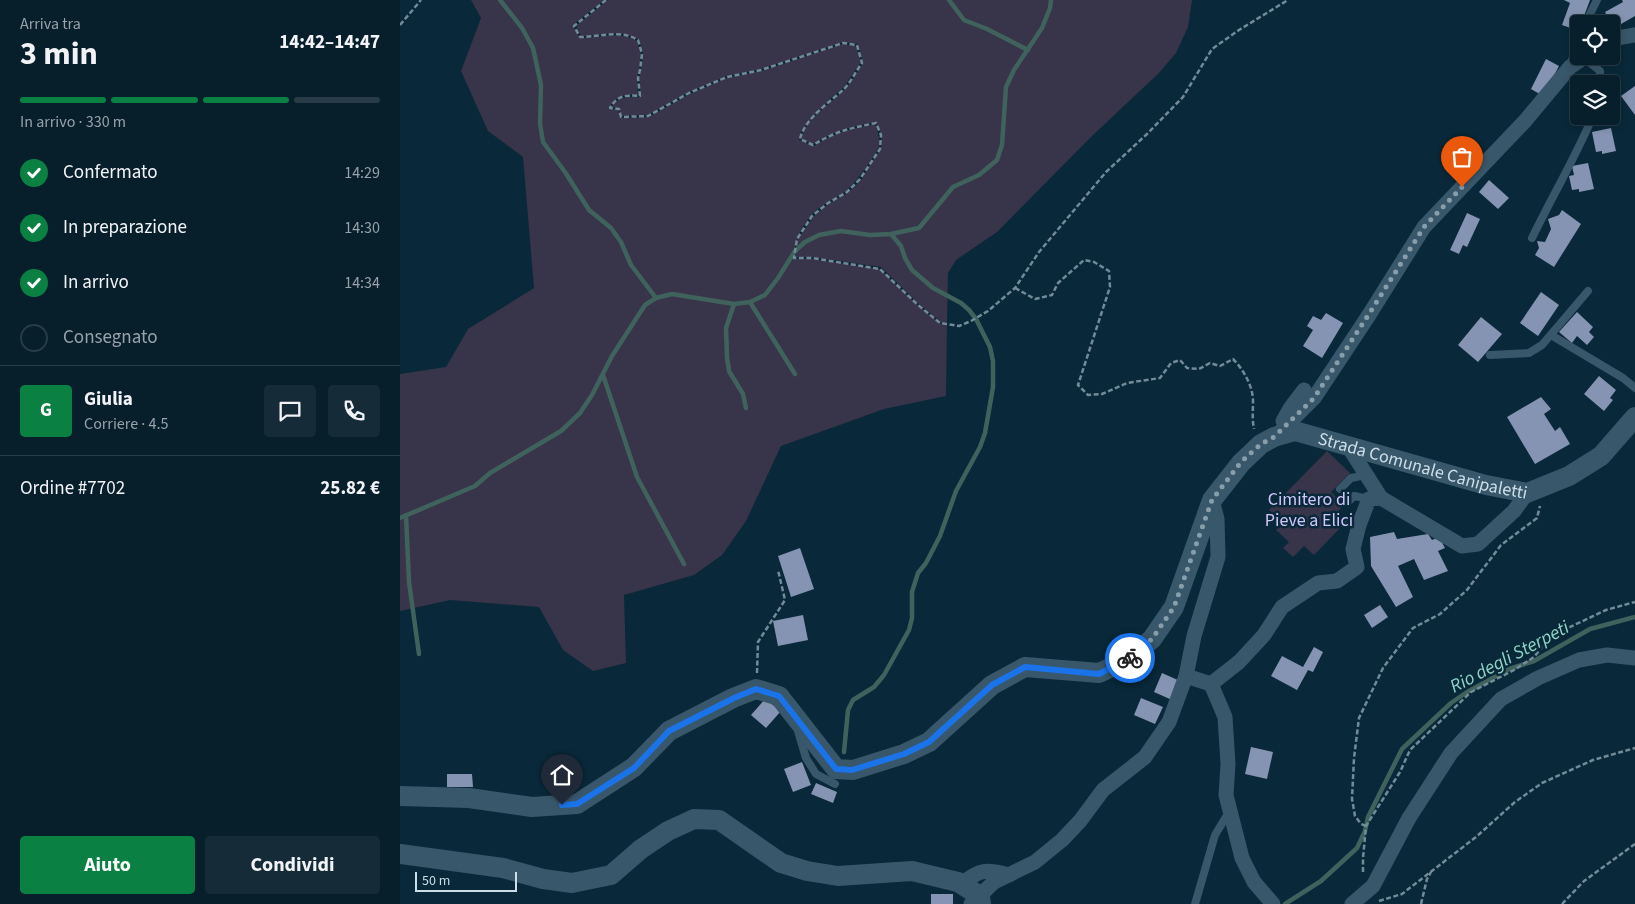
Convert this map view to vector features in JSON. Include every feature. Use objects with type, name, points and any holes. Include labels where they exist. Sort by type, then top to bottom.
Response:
[{"type":"street","points":[[1620,38],[1635,35]]},
{"type":"street","points":[[1274,437],[1314,398],[1424,227],[1525,121],[1573,65]]},
{"type":"street","points":[[1274,437],[1291,407],[1304,390]]},
{"type":"street","name":"Strada Comunale Canipaletti","points":[[756,689],[779,696],[836,769],[852,770],[904,754],[929,742],[992,685],[1025,667],[1099,674],[1127,660],[1152,639],[1174,607],[1212,500],[1241,462],[1261,444],[1274,437],[1295,431],[1486,485],[1532,491],[1569,476],[1601,456],[1635,417]]},
{"type":"street","points":[[1348,446],[1366,475],[1375,499],[1462,546],[1478,544],[1514,511],[1532,491]]},
{"type":"street","points":[[1210,684],[1245,655],[1264,635],[1282,607],[1318,583],[1337,581],[1357,567],[1353,549],[1353,524],[1375,499]]},
{"type":"street","points":[[400,854],[503,868],[572,883],[611,875],[641,849],[668,831],[694,819],[719,820],[781,863],[807,871],[838,876],[912,871],[958,882],[977,901],[994,882],[1035,862],[1062,840],[1080,821],[1103,790],[1145,757],[1169,722],[1186,676],[1194,636],[1218,557],[1217,519],[1212,500]]},
{"type":"street","points":[[1352,904],[1373,886],[1408,818],[1451,753],[1501,700],[1538,678],[1579,660],[1607,655],[1635,658]]},
{"type":"street","points":[[1186,676],[1210,684],[1225,717],[1228,764],[1226,795],[1242,858],[1254,882],[1274,904]]},
{"type":"street","points":[[400,796],[469,798],[532,807],[577,804],[634,768],[669,731],[756,689]]},
{"type":"street","points":[[962,884],[974,874],[993,870],[1009,875]]},
{"type":"lane","points":[[1590,15],[1597,0]]},
{"type":"lane","points":[[1594,65],[1600,71],[1600,75]]},
{"type":"lane","points":[[1532,238],[1553,194],[1582,143],[1589,125]]},
{"type":"lane","points":[[1490,354],[1530,353],[1542,345],[1588,291]]},
{"type":"lane","points":[[1551,334],[1623,378],[1635,388]]},
{"type":"lane","points":[[1340,489],[1351,478],[1366,475]]},
{"type":"lane","points":[[1350,501],[1354,496],[1375,499]]},
{"type":"lane","points":[[793,716],[806,758],[816,774],[835,784]]},
{"type":"lane","points":[[1195,904],[1215,835],[1230,810]]},
{"type":"path","points":[[400,25],[422,0]]},
{"type":"path","points":[[606,0],[574,26],[580,37],[617,34],[628,35],[638,40],[642,54],[638,78],[640,96],[628,95],[615,100],[610,108],[618,108],[621,117],[648,116],[689,93],[727,77],[761,70],[843,43],[857,45],[862,63],[845,88],[833,98],[802,132],[800,139],[813,145],[845,129],[876,123],[881,135],[880,149],[860,179],[847,192],[828,203],[812,216],[797,239],[794,258],[812,258],[880,268],[940,322],[959,326],[988,311],[1015,288],[1039,252],[1106,172],[1183,97],[1212,49],[1288,0]]},
{"type":"path","points":[[1015,288],[1035,299],[1052,295],[1058,283],[1084,260],[1094,262],[1109,271],[1110,286],[1078,385],[1088,395],[1102,394],[1127,383],[1160,378],[1171,363],[1180,360],[1187,368],[1199,369],[1210,363],[1220,366],[1233,359],[1240,366],[1248,381],[1253,399],[1252,418],[1255,432],[1266,428],[1274,437]]},
{"type":"path","points":[[1366,826],[1361,824],[1355,816],[1352,799],[1354,758],[1360,718],[1383,668],[1413,628],[1440,614],[1467,590],[1501,545],[1537,518],[1540,504],[1532,491]]},
{"type":"path","points":[[756,689],[758,642],[785,600],[778,570]]},
{"type":"path","points":[[1377,901],[1402,894],[1542,783],[1593,760],[1635,748]]},
{"type":"path","points":[[1562,904],[1584,881],[1635,844]]},
{"type":"path","points":[[1421,904],[1427,879],[1431,871]]},
{"type":"green space","points":[[471,0],[604,0],[573,25],[580,38],[623,36],[637,41],[641,54],[637,78],[638,95],[621,96],[608,109],[618,109],[620,118],[649,117],[690,94],[727,78],[762,71],[843,44],[856,46],[861,62],[844,87],[832,97],[801,131],[799,140],[814,146],[829,137],[875,124],[879,140],[878,150],[859,177],[845,192],[822,206],[810,217],[798,237],[793,259],[811,259],[880,269],[918,305],[940,323],[947,325],[946,396],[884,409],[781,446],[746,521],[722,555],[694,575],[624,595],[626,663],[593,671],[563,650],[539,607],[450,600],[400,611],[400,374],[446,367],[468,329],[534,288],[523,157],[488,131],[461,71],[481,18]]},
{"type":"green space","points":[[608,0],[1192,0],[1188,27],[1176,53],[1159,73],[1092,136],[997,232],[956,260],[948,273],[947,323],[941,322],[919,304],[881,267],[812,257],[796,257],[798,239],[813,217],[828,204],[848,193],[861,180],[881,150],[882,135],[876,122],[829,135],[813,144],[801,139],[813,118],[848,86],[863,63],[858,44],[843,42],[761,69],[727,76],[689,92],[648,115],[621,116],[619,108],[611,107],[614,103],[624,98],[641,97],[639,78],[643,54],[639,40],[632,36],[618,33],[581,36],[576,26]]},
{"type":"green space","name":"Cimitero di Pieve a Elici","points":[[1327,451],[1350,473],[1331,492],[1344,505],[1336,513],[1346,522],[1314,555],[1304,546],[1293,557],[1283,548],[1289,542],[1276,530],[1282,523],[1269,510]]},
{"type":"building","points":[[1564,0],[1590,0],[1584,15],[1570,15],[1570,28],[1562,25],[1570,3]]},
{"type":"building","points":[[1622,0],[1635,0],[1635,16],[1620,25],[1620,15],[1607,15],[1605,12],[1623,2]]},
{"type":"building","points":[[1546,59],[1559,66],[1543,96],[1531,89]]},
{"type":"building","points":[[1635,86],[1635,115],[1621,96]]},
{"type":"building","points":[[1611,128],[1616,151],[1602,154],[1602,151],[1596,152],[1592,132]]},
{"type":"building","points":[[1588,163],[1594,189],[1579,192],[1579,189],[1572,190],[1569,176],[1574,175],[1572,166]]},
{"type":"building","points":[[1489,180],[1509,198],[1498,209],[1479,192]]},
{"type":"building","points":[[1562,210],[1581,224],[1554,267],[1535,255],[1539,248],[1537,241],[1545,242],[1551,229],[1548,219],[1559,215]]},
{"type":"building","points":[[1467,213],[1480,219],[1467,247],[1463,245],[1459,254],[1450,250]]},
{"type":"building","points":[[1541,292],[1559,305],[1538,336],[1520,323]]},
{"type":"building","points":[[1577,312],[1593,327],[1589,332],[1594,337],[1587,345],[1577,336],[1572,343],[1559,332]]},
{"type":"building","points":[[1326,313],[1343,323],[1322,358],[1303,346],[1313,330],[1307,326],[1313,316],[1321,320]]},
{"type":"building","points":[[1481,317],[1502,334],[1478,362],[1458,345]]},
{"type":"building","points":[[1599,376],[1616,390],[1610,398],[1613,400],[1604,411],[1584,394]]},
{"type":"building","points":[[1541,397],[1551,409],[1544,414],[1555,431],[1560,427],[1570,444],[1535,464],[1507,417]]},
{"type":"building","points":[[1394,532],[1397,539],[1428,534],[1432,540],[1439,537],[1445,548],[1438,551],[1448,571],[1424,580],[1414,559],[1398,566],[1413,597],[1396,607],[1371,566],[1370,537]]},
{"type":"building","points":[[800,548],[814,589],[791,597],[778,556]]},
{"type":"building","points":[[1380,605],[1388,617],[1372,628],[1364,615]]},
{"type":"building","points":[[803,615],[808,640],[778,646],[773,621]]},
{"type":"building","points":[[1314,647],[1323,652],[1313,672],[1308,670],[1297,690],[1271,676],[1282,656],[1303,667]]},
{"type":"building","points":[[1162,673],[1180,681],[1172,700],[1154,692]]},
{"type":"building","points":[[1141,698],[1163,707],[1155,724],[1134,715]]},
{"type":"building","points":[[765,699],[781,711],[766,728],[751,715]]},
{"type":"building","points":[[1251,747],[1273,752],[1267,779],[1245,774]]},
{"type":"building","points":[[802,762],[811,785],[793,792],[784,769]]},
{"type":"building","points":[[447,774],[472,774],[473,787],[447,787]]},
{"type":"building","points":[[816,783],[837,792],[833,803],[811,794]]},
{"type":"building","points":[[931,894],[953,894],[953,904],[931,904]]},
{"type":"waterway","points":[[500,0],[522,28],[533,48],[541,85],[540,124],[543,142],[589,210],[611,228],[621,242],[631,265],[656,298]]},
{"type":"waterway","points":[[949,0],[964,20],[987,29],[1028,50]]},
{"type":"waterway","points":[[400,518],[475,486],[490,473],[561,431],[580,413],[592,395],[612,356],[645,305],[656,298],[672,294],[734,304],[750,302],[765,295],[795,251],[805,242],[819,235],[841,231],[870,235],[891,234],[919,228],[953,187],[979,175],[997,160],[1002,145],[1006,87],[1014,70],[1042,28],[1051,0]]},
{"type":"waterway","points":[[844,752],[848,710],[853,700],[874,687],[884,675],[909,630],[912,618],[912,592],[918,573],[926,563],[940,536],[956,491],[980,447],[985,433],[993,387],[993,361],[990,347],[976,319],[961,303],[933,288],[912,270],[901,246],[891,234]]},
{"type":"waterway","points":[[750,302],[795,374]]},
{"type":"waterway","points":[[734,304],[726,328],[727,357],[729,371],[743,394],[746,408]]},
{"type":"waterway","points":[[603,375],[637,477],[684,564]]},
{"type":"waterway","points":[[406,515],[409,582],[419,654]]},
{"type":"waterway","name":"Rio degli Sterpeti","points":[[1285,904],[1321,881],[1357,848],[1365,831],[1368,817],[1402,749],[1451,703],[1509,669],[1534,661],[1590,629],[1635,617]]},
{"type":"way so far","points":[[1130,658],[1152,639],[1174,607],[1212,500],[1241,462],[1261,444],[1274,437],[1314,398],[1424,227],[1462,187]]},
{"type":"route","points":[[562,805],[577,804],[634,768],[669,731],[756,689],[779,696],[825,758],[836,769],[852,770],[904,754],[929,742],[992,685],[1025,667],[1099,674],[1130,658]]}]
